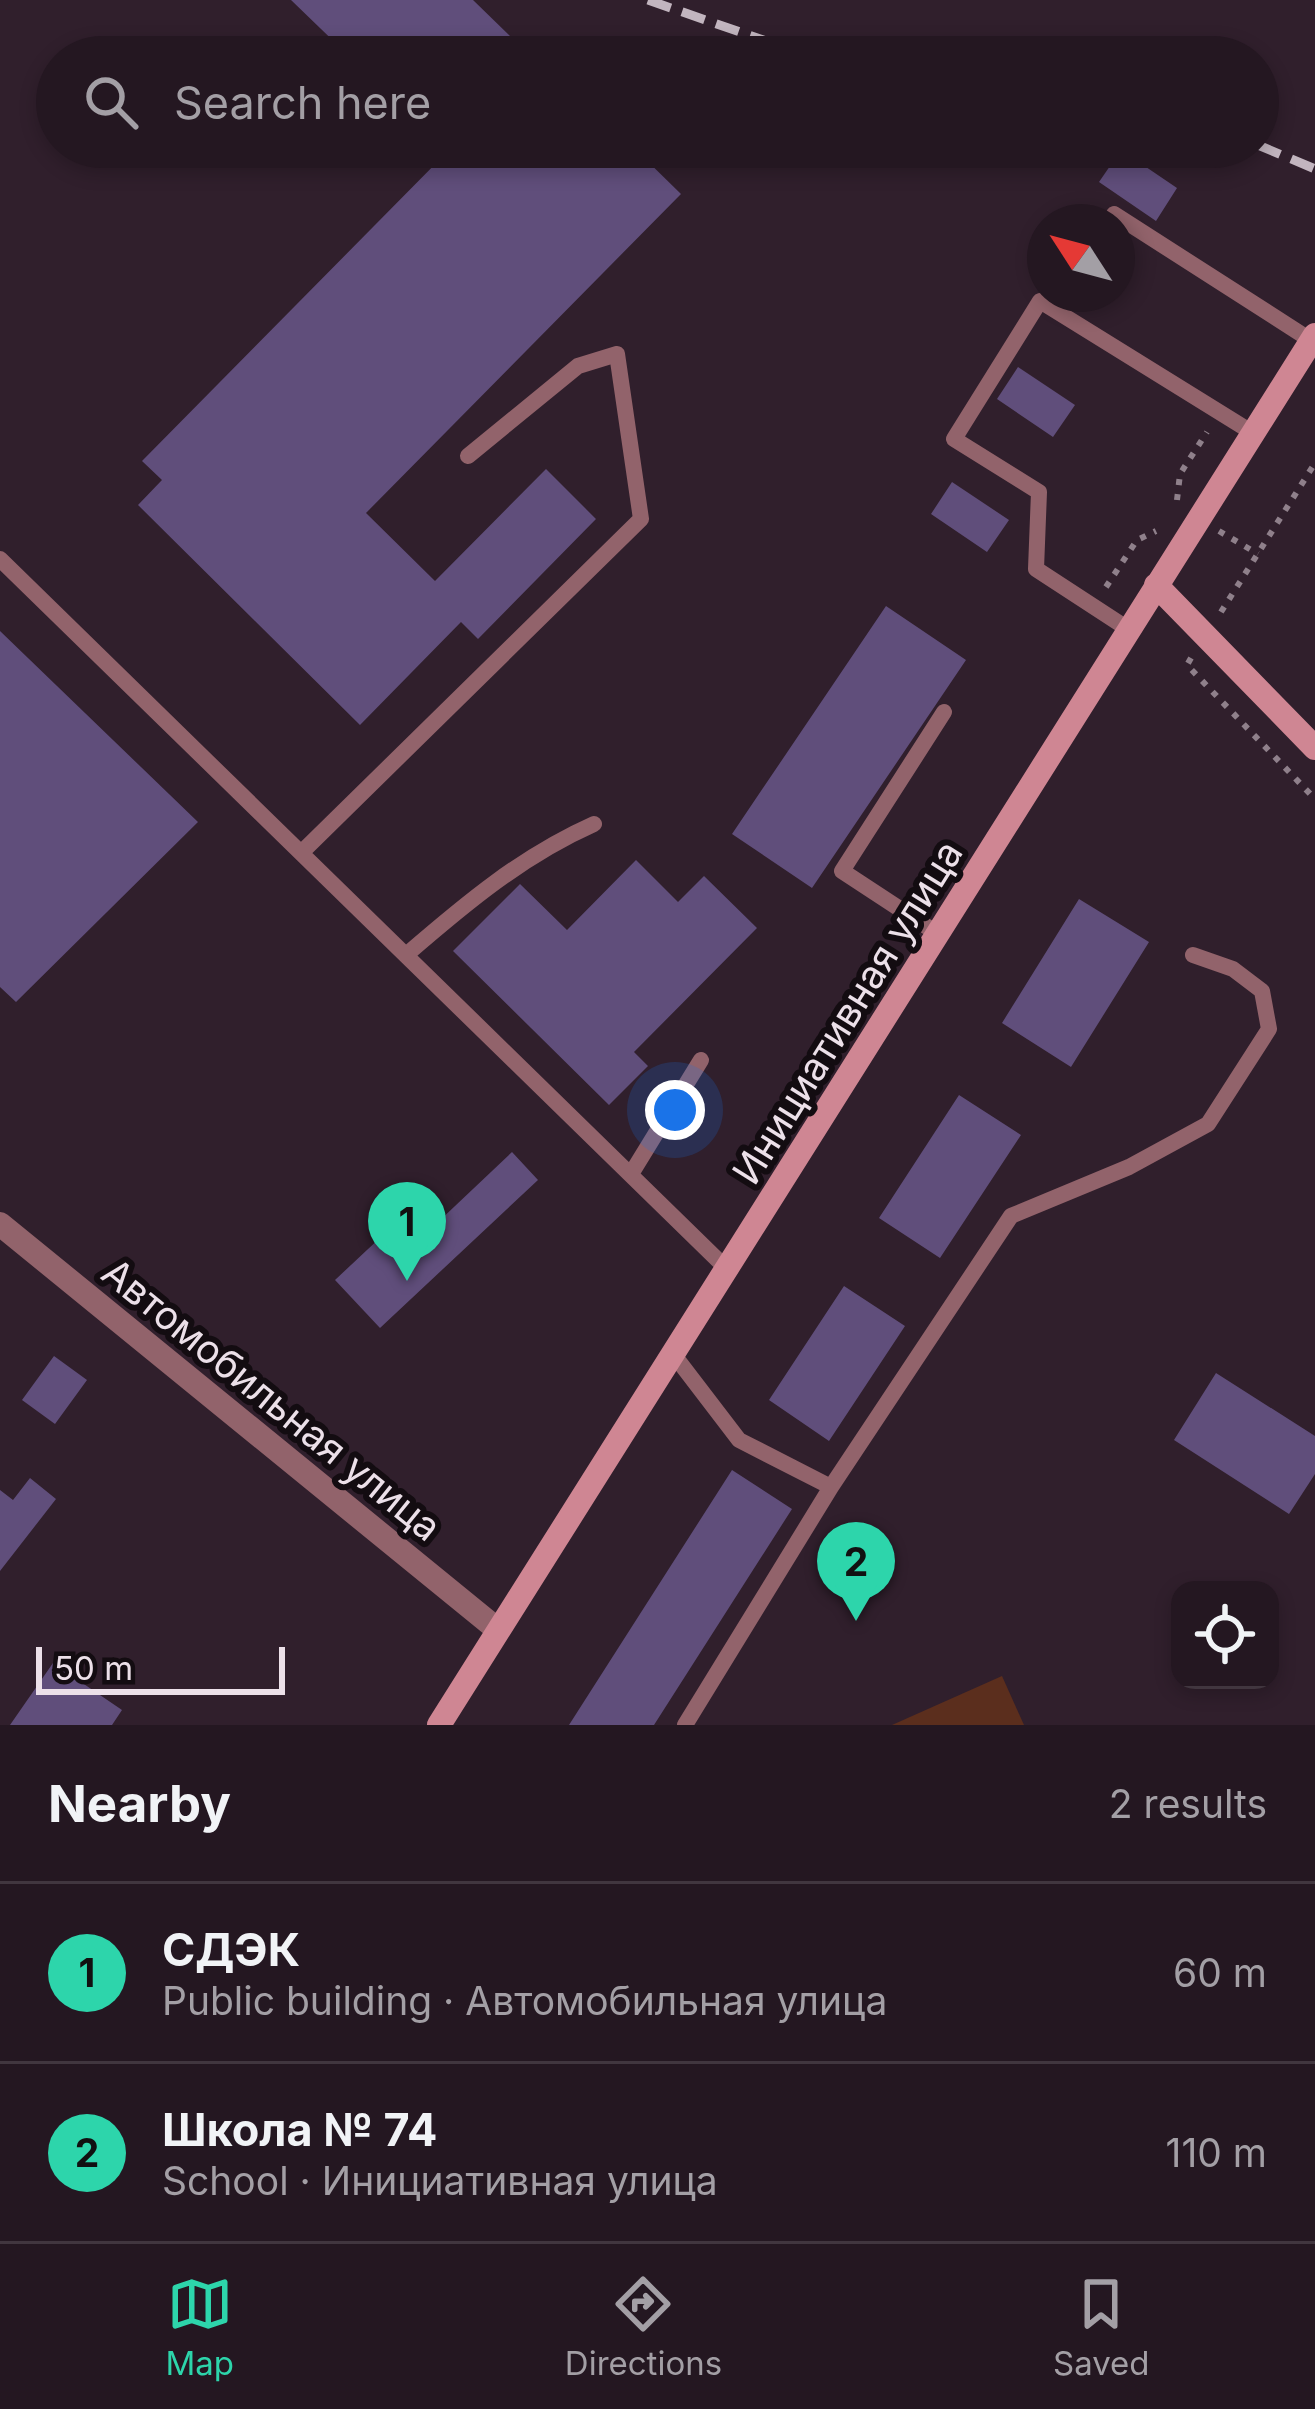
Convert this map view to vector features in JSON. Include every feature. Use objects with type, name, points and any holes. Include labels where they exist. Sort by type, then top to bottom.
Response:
[{"type":"main road","name":"Инициативная улица","points":[[439,1725],[1128,628],[1253,433],[1306,371],[1313,338]]},
{"type":"main road","points":[[1156,585],[1315,748]]},
{"type":"street","name":"Автомобильная улица","points":[[0,1224],[498,1630]]},
{"type":"lane","points":[[1135,227],[1313,338]]},
{"type":"lane","points":[[1128,628],[1036,569],[1039,492],[954,439],[1040,301],[1253,433]]},
{"type":"lane","points":[[302,853],[641,520],[617,354],[578,366],[467,456]]},
{"type":"lane","points":[[0,559],[728,1270]]},
{"type":"lane","points":[[938,934],[842,871],[944,712]]},
{"type":"lane","points":[[406,955],[482,889],[548,844],[594,824]]},
{"type":"lane","points":[[685,1725],[831,1487],[1011,1216],[1129,1167],[1208,1124],[1244,1072],[1269,1029],[1262,991],[1233,968],[1193,955]]},
{"type":"lane","points":[[631,1174],[700,1060]]},
{"type":"lane","points":[[674,1355],[739,1440],[831,1487]]},
{"type":"path","points":[[1094,606],[1137,540],[1160,529],[1169,517]]},
{"type":"shaded area","points":[[1002,1676],[1024,1725],[892,1725]]},
{"type":"building","points":[[291,0],[473,0],[510,36],[328,36]]},
{"type":"building","points":[[431,168],[654,168],[681,194],[366,513],[435,581],[546,469],[596,519],[478,639],[461,622],[360,725],[138,505],[162,480],[142,461]]},
{"type":"building","points":[[1109,168],[1148,168],[1177,188],[1156,221],[1099,182]]},
{"type":"building","points":[[1018,367],[1075,405],[1053,437],[997,399]]},
{"type":"building","points":[[952,482],[1009,520],[987,552],[931,514]]},
{"type":"building","points":[[886,606],[966,660],[812,888],[732,834]]},
{"type":"building","points":[[0,631],[198,822],[16,1002],[0,987]]},
{"type":"building","points":[[636,860],[678,902],[704,876],[757,928],[634,1052],[648,1066],[609,1105],[453,951],[520,884],[567,930]]},
{"type":"building","points":[[1079,899],[1149,942],[1071,1067],[1002,1023]]},
{"type":"building","points":[[959,1095],[1021,1135],[940,1258],[879,1218]]},
{"type":"building","points":[[512,1152],[538,1180],[380,1328],[335,1280],[399,1220],[418,1241]]},
{"type":"building","points":[[844,1286],[905,1326],[829,1441],[769,1400]]},
{"type":"building","points":[[54,1356],[87,1380],[55,1424],[22,1400]]},
{"type":"building","points":[[1216,1373],[1315,1436],[1315,1474],[1289,1514],[1174,1440]]},
{"type":"building","points":[[732,1470],[792,1509],[654,1725],[569,1725]]},
{"type":"building","points":[[30,1478],[56,1499],[0,1571],[0,1490],[13,1500]]},
{"type":"building","points":[[53,1663],[122,1710],[112,1725],[10,1725]]},
{"type":"railway","points":[[648,0],[752,36]]},
{"type":"railway","points":[[1279,154],[1315,169]]},
{"type":"place","name":"СДЭК","points":[[407,1281]]},
{"type":"place","name":"Школа № 74","points":[[856,1621]]}]
